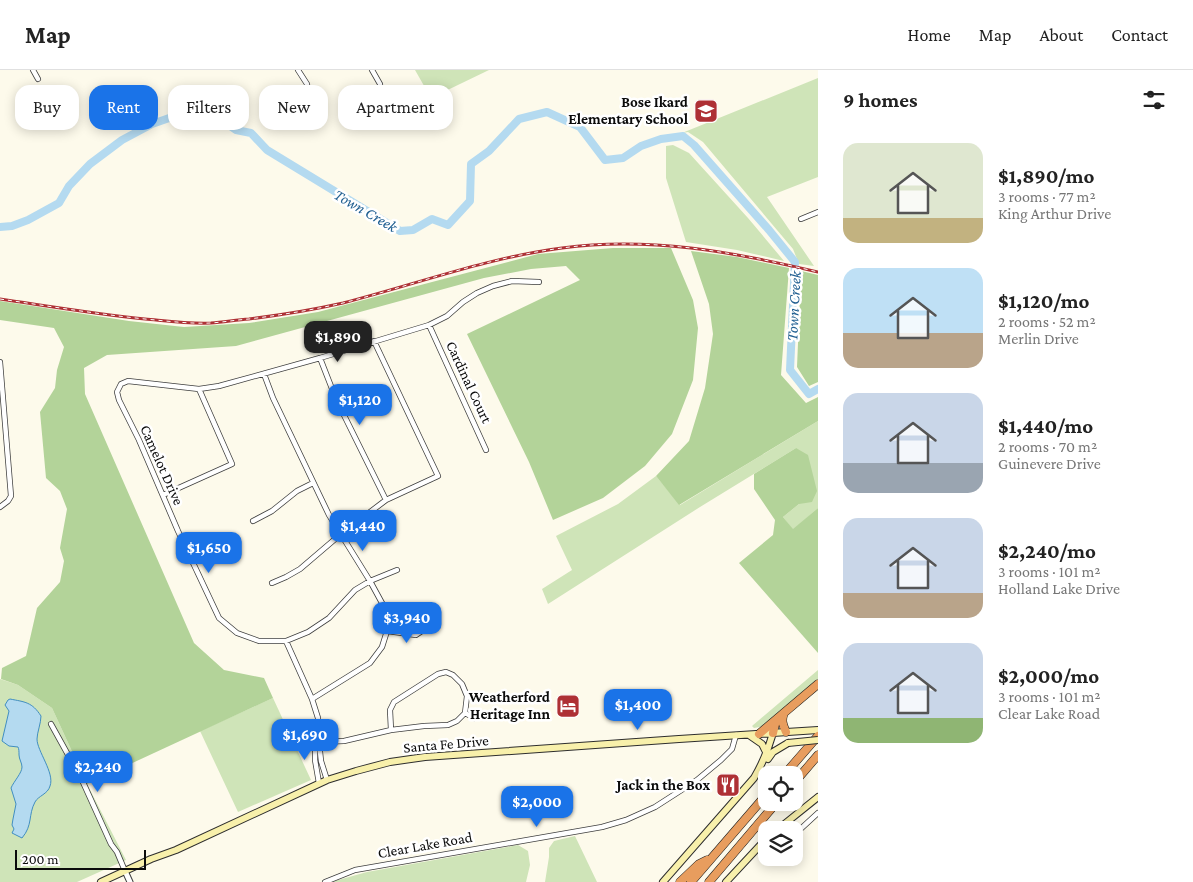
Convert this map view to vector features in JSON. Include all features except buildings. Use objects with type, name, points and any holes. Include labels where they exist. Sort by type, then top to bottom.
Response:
[{"type":"highway","points":[[759,734],[818,684]]},
{"type":"highway","points":[[784,713],[782,724],[786,732]]},
{"type":"highway","points":[[773,733],[776,720]]},
{"type":"highway","points":[[792,766],[818,738]]},
{"type":"highway","points":[[803,772],[818,755]]},
{"type":"highway","points":[[691,882],[758,804]]},
{"type":"highway","points":[[709,882],[769,811]]},
{"type":"highway","points":[[680,882],[699,864],[715,854]]},
{"type":"main road","name":"Santa Fe Drive","points":[[101,882],[151,859],[176,850],[319,783],[390,762],[425,757],[818,730]]},
{"type":"main road","points":[[762,766],[773,733]]},
{"type":"main road","points":[[748,734],[762,744],[767,754]]},
{"type":"main road","points":[[762,766],[773,752],[788,743],[818,738]]},
{"type":"main road","points":[[663,882],[758,772]]},
{"type":"main road","points":[[787,821],[818,797]]},
{"type":"main road","points":[[726,882],[758,848]]},
{"type":"street","points":[[33,70],[38,79]]},
{"type":"street","points":[[298,70],[307,84]]},
{"type":"street","points":[[372,70],[380,84]]},
{"type":"street","points":[[800,219],[818,212]]},
{"type":"street","points":[[163,495],[232,464],[199,389],[219,386],[264,374],[429,325],[447,316],[477,293],[493,286],[512,281],[539,282]]},
{"type":"street","name":"Cardinal Court","points":[[429,325],[486,450]]},
{"type":"street","points":[[272,583],[300,569],[341,534],[386,500],[438,476],[374,341]]},
{"type":"street","points":[[320,358],[336,398],[386,500]]},
{"type":"street","points":[[0,362],[11,496],[0,507]]},
{"type":"street","points":[[264,374],[273,398],[329,515],[370,581],[382,603],[386,616],[387,631],[382,648],[370,663],[312,699]]},
{"type":"street","name":"Camelot Drive","points":[[199,389],[128,381],[121,384],[117,392],[178,532],[219,618],[237,633],[259,641],[286,641],[308,632],[329,618],[355,590],[370,581],[397,570]]},
{"type":"street","points":[[253,521],[272,511],[297,491],[313,483]]},
{"type":"street","points":[[387,631],[416,635],[422,631]]},
{"type":"street","points":[[286,641],[312,699],[318,718],[319,742],[327,780]]},
{"type":"street","points":[[319,742],[344,741],[392,730],[448,725],[457,721],[465,713],[467,696],[462,684],[453,675],[446,672],[438,674],[394,702],[390,710],[392,730]]},
{"type":"street","points":[[465,713],[474,718]]},
{"type":"street","points":[[51,724],[82,780],[130,882]]},
{"type":"street","name":"Clear Lake Road","points":[[325,882],[355,870],[602,827],[626,820],[656,806],[697,780],[732,749],[736,735]]},
{"type":"street","points":[[319,742],[315,749],[319,783]]},
{"type":"street","points":[[803,827],[818,813]]},
{"type":"green space","points":[[415,70],[489,70],[453,87],[453,85],[424,85]]},
{"type":"green space","points":[[818,78],[818,177],[767,197],[814,266],[799,264],[793,249],[703,142],[688,132],[682,133]]},
{"type":"green space","points":[[673,145],[689,153],[784,261],[737,250],[686,242],[666,178],[666,146]]},
{"type":"green space","points":[[613,248],[671,248],[693,300],[698,328],[693,380],[672,434],[645,466],[603,498],[553,520],[529,462],[467,334],[580,280],[566,266],[531,269],[484,278],[236,346],[107,355],[84,368],[85,394],[194,643],[224,670],[264,678],[273,698],[87,784],[52,708],[18,685],[1,679],[2,668],[26,656],[37,608],[60,582],[64,561],[60,548],[67,509],[60,491],[46,478],[40,412],[55,388],[57,370],[64,347],[54,328],[0,320],[0,301],[129,321],[184,327],[249,323],[318,312],[538,254]]},
{"type":"green space","points":[[691,251],[737,257],[789,268],[781,375],[806,403],[818,397],[818,421],[679,505],[656,476],[689,441],[705,388],[713,334],[709,304]]},
{"type":"green space","points":[[801,271],[818,275],[818,382],[809,386],[797,367]]},
{"type":"green space","points":[[818,421],[818,508],[793,530],[783,517],[799,504],[796,448],[548,604],[542,589],[572,570],[556,536],[618,504],[656,476],[680,505]]},
{"type":"green space","points":[[796,448],[808,455],[817,491],[812,502],[799,504],[783,517],[793,529],[818,508],[818,653],[739,563],[773,535],[775,520],[754,489],[754,474]]},
{"type":"green space","points":[[818,670],[818,679],[767,723],[760,727],[754,728],[752,726]]},
{"type":"green space","points":[[0,679],[18,685],[52,708],[87,784],[126,860],[77,882],[0,882]]},
{"type":"green space","points":[[273,698],[311,780],[238,812],[200,731]]},
{"type":"green space","points":[[575,836],[597,882],[545,882],[549,848],[554,841]]},
{"type":"green space","points":[[518,845],[528,851],[530,865],[526,882],[331,882],[367,872]]},
{"type":"water","points":[[10,699],[31,705],[41,716],[37,739],[51,781],[47,791],[35,802],[28,829],[22,838],[12,833],[16,804],[11,788],[21,772],[19,749],[18,747],[9,746],[2,741],[9,711],[5,705]]},
{"type":"waterway","name":"Town Creek","points":[[0,227],[12,226],[28,220],[59,203],[69,186],[90,164],[122,140],[152,124],[195,109],[214,115],[236,130],[251,133],[267,150],[400,231],[413,230],[432,219],[448,225],[470,201],[471,164],[489,151],[519,119],[547,112],[580,127],[605,160],[623,158],[641,146],[661,139],[683,136],[694,145],[795,262],[790,370],[809,394],[818,389]]},
{"type":"railway","points":[[0,299],[145,319],[186,323],[216,323],[331,306],[506,258],[534,252],[594,245],[659,245],[691,248],[755,258],[818,272]]},
{"type":"place","name":"Bose Ikard Elementary School","points":[[706,111]]},
{"type":"place","name":"Weatherford Heritage Inn","points":[[568,706]]},
{"type":"place","name":"Jack in the Box","points":[[728,785]]}]
